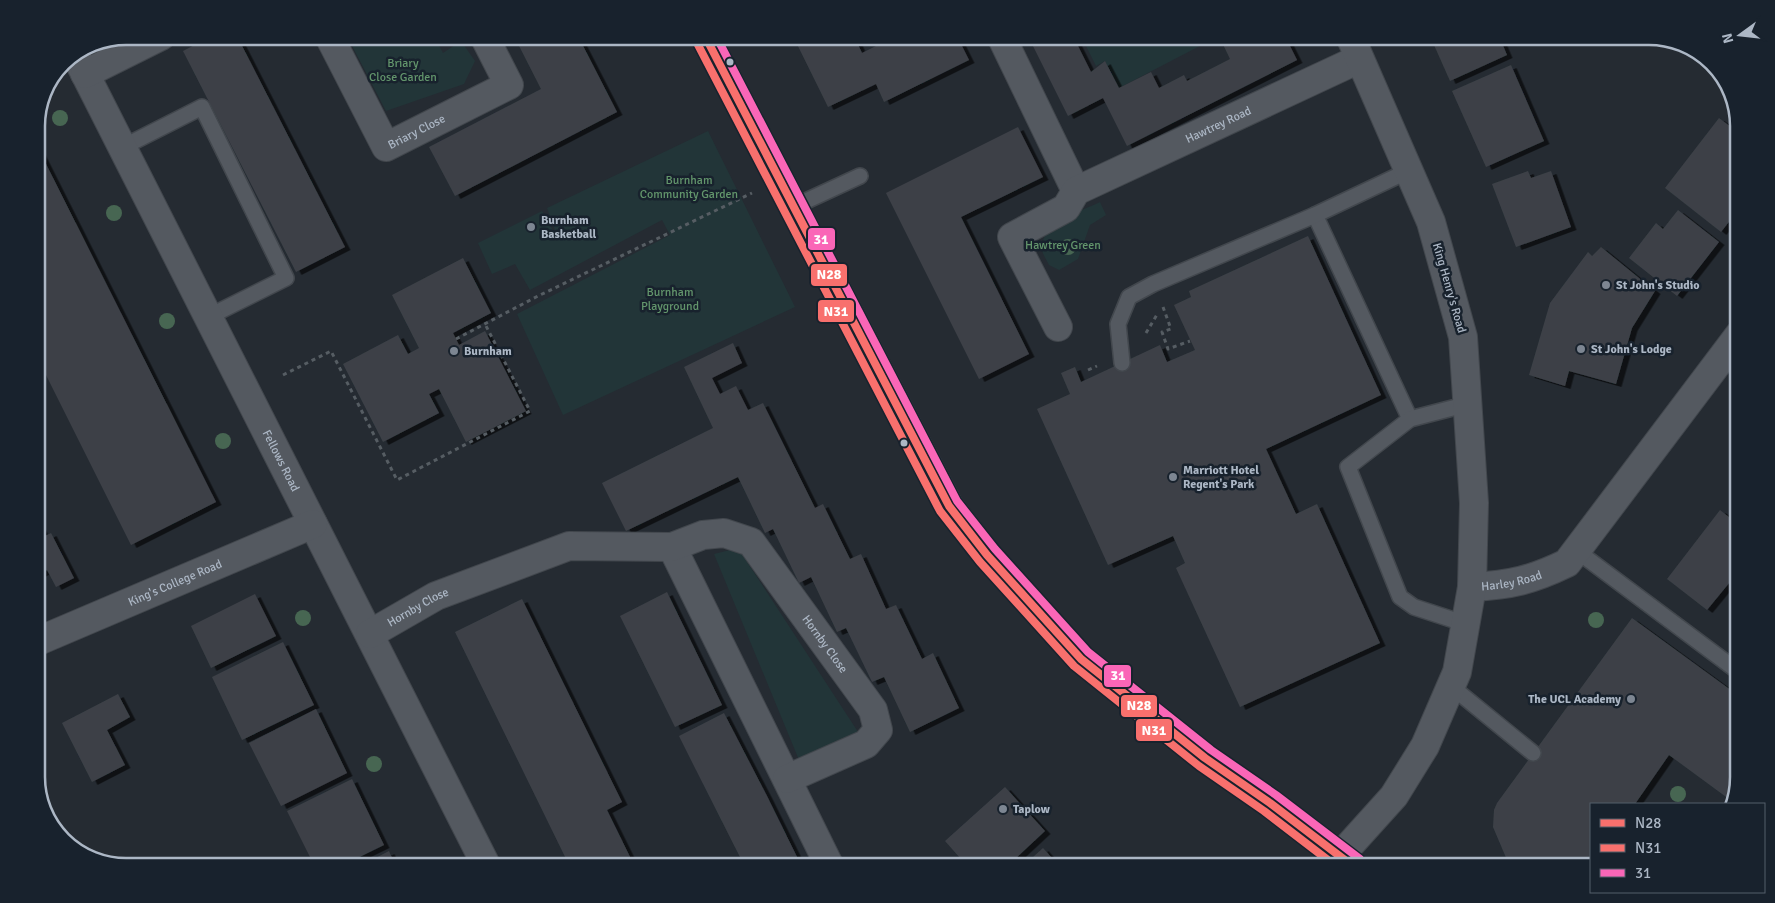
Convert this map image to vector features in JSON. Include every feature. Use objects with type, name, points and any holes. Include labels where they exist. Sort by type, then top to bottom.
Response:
[{"type":"main road","points":[[710,45],[949,506],[986,554],[1081,659],[1205,758],[1335,858]]},
{"type":"street","points":[[80,64],[135,45]]},
{"type":"street","name":"Briary Close","points":[[334,45],[386,147],[509,85],[489,45]]},
{"type":"street","points":[[1004,45],[1076,191]]},
{"type":"street","name":"Hawtrey Road","points":[[1058,327],[1012,237],[1066,208],[1076,191],[1355,47]]},
{"type":"street","name":"King Henry's Road","points":[[1355,47],[1431,222],[1463,337],[1474,503],[1472,587]]},
{"type":"street","name":"Fellows Road","points":[[80,64],[483,858]]},
{"type":"street","name":"Harley Road","points":[[1346,858],[1394,796],[1425,746],[1457,672],[1472,587],[1506,585],[1541,575],[1567,563],[1730,347]]},
{"type":"street","name":"King's College Road","points":[[45,638],[313,524]]},
{"type":"street","name":"Hornby Close","points":[[370,634],[436,596],[569,546],[672,548],[703,535],[724,533],[751,542],[873,710],[878,730],[866,744],[787,779]]},
{"type":"street","points":[[672,548],[826,858]]},
{"type":"lane","points":[[123,147],[202,108],[286,278],[208,317]]},
{"type":"lane","points":[[1122,363],[1118,324],[1129,297],[1153,284],[1315,215],[1408,171]]},
{"type":"lane","points":[[793,207],[860,176]]},
{"type":"lane","points":[[1315,215],[1410,419]]},
{"type":"lane","points":[[1466,624],[1414,608],[1400,597],[1348,467],[1410,419],[1468,404]]},
{"type":"lane","points":[[1577,550],[1730,665]]},
{"type":"lane","points":[[1452,687],[1533,753]]},
{"type":"path","points":[[456,339],[513,309],[779,180]]},
{"type":"path","points":[[283,376],[331,351],[397,480],[530,411],[485,324]]},
{"type":"green space","name":"Briary Close Garden","points":[[352,45],[439,45],[443,53],[455,45],[464,45],[475,61],[464,84],[386,111]]},
{"type":"green space","points":[[1086,45],[1202,45],[1119,88],[1105,61],[1096,66]]},
{"type":"green space","name":"Burnham Community Garden","points":[[708,131],[795,307],[563,415],[517,314],[670,235],[662,220],[530,290],[515,264],[492,274],[478,243],[542,211],[558,239],[547,208]]},
{"type":"green space","name":"Hawtrey Green","points":[[1100,202],[1106,215],[1090,225],[1078,259],[1059,270],[1049,265],[1042,250],[1043,241],[1047,233],[1054,226],[1073,214]]},
{"type":"green space","points":[[738,548],[862,738],[799,760],[714,554]]},
{"type":"building","points":[[195,45],[242,45],[345,247],[296,272],[183,51]]},
{"type":"building","points":[[519,45],[583,45],[617,112],[455,196],[429,147],[541,89]]},
{"type":"building","points":[[797,45],[858,45],[862,53],[878,45],[962,45],[969,60],[884,102],[876,84],[828,107]]},
{"type":"building","points":[[1032,45],[1078,45],[1091,72],[1105,61],[1119,88],[1151,72],[1159,88],[1184,75],[1187,81],[1230,59],[1223,45],[1290,45],[1297,60],[1127,146],[1103,98],[1068,116]]},
{"type":"building","points":[[1434,45],[1503,45],[1507,55],[1450,81]]},
{"type":"building","points":[[1511,65],[1544,141],[1486,167],[1452,91]]},
{"type":"building","points":[[1719,118],[1730,126],[1730,220],[1721,232],[1665,188]]},
{"type":"building","points":[[1018,127],[1043,177],[961,217],[1029,354],[979,379],[886,193]]},
{"type":"building","points":[[45,162],[216,502],[131,545],[45,373]]},
{"type":"building","points":[[1528,171],[1531,178],[1551,171],[1571,227],[1516,247],[1492,184]]},
{"type":"building","points":[[1678,210],[1719,242],[1677,296],[1629,258],[1656,223],[1663,229]]},
{"type":"building","name":"Marriott Hotel Regent's Park","points":[[1308,236],[1381,395],[1266,449],[1296,514],[1317,504],[1380,643],[1240,707],[1176,568],[1185,563],[1173,536],[1108,565],[1037,409],[1070,394],[1061,373],[1075,367],[1081,382],[1160,345],[1167,362],[1195,350],[1174,305],[1191,297],[1189,291]]},
{"type":"building","points":[[1601,247],[1655,291],[1632,328],[1616,384],[1569,371],[1565,386],[1529,375],[1550,303],[1588,252],[1592,256]]},
{"type":"building","name":"Burnham","points":[[463,258],[491,313],[453,333],[459,345],[485,331],[526,411],[466,442],[439,389],[429,394],[439,413],[383,442],[343,364],[398,335],[408,354],[419,348],[392,295]]},
{"type":"building","points":[[733,343],[742,363],[712,378],[720,394],[736,386],[748,410],[763,403],[815,508],[823,504],[850,559],[861,554],[886,609],[896,605],[922,659],[933,653],[959,708],[910,732],[884,677],[872,682],[846,628],[837,632],[811,577],[799,583],[773,529],[765,533],[738,477],[626,531],[602,483],[713,428],[684,367]]},
{"type":"building","points":[[1720,510],[1730,518],[1730,582],[1707,610],[1667,579]]},
{"type":"building","points":[[51,533],[74,578],[56,587],[47,570],[45,571],[45,536]]},
{"type":"building","points":[[667,592],[722,705],[675,727],[620,616]]},
{"type":"building","points":[[255,594],[276,636],[211,668],[191,626]]},
{"type":"building","points":[[522,599],[622,802],[607,810],[631,858],[566,858],[455,632]]},
{"type":"building","points":[[1632,618],[1730,689],[1730,777],[1727,798],[1669,755],[1636,803],[1590,803],[1590,858],[1506,858],[1493,827],[1494,810],[1497,803]]},
{"type":"building","points":[[283,642],[314,705],[242,740],[212,677]]},
{"type":"building","points":[[118,694],[130,717],[107,730],[125,765],[92,782],[62,723]]},
{"type":"building","points":[[316,709],[347,773],[281,806],[249,743]]},
{"type":"building","points":[[724,713],[798,858],[740,858],[679,736]]},
{"type":"building","points":[[352,779],[384,845],[357,858],[310,858],[287,811]]},
{"type":"building","name":"Taplow","points":[[1005,787],[1045,831],[1016,858],[960,858],[945,841]]},
{"type":"building","points":[[1043,848],[1052,858],[1032,858]]},
{"type":"building","points":[[389,851],[392,858],[375,858]]},
{"type":"transit line","name":"N31","points":[[698,45],[940,511],[980,562],[1074,666],[1199,766],[1264,811],[1325,858]]},
{"type":"transit line","name":"N28","points":[[710,45],[949,506],[987,555],[1081,659],[1205,758],[1270,803],[1342,858]]},
{"type":"transit line","name":"31","points":[[721,45],[957,501],[995,549],[1088,652],[1211,750],[1276,795],[1359,858]]},
{"type":"place","name":"Burnham Basketball","points":[[531,227]]},
{"type":"place","name":"St John's Studio","points":[[1606,285]]},
{"type":"place","name":"St John's Lodge","points":[[1581,349]]},
{"type":"place","name":"Burnham","points":[[454,351]]},
{"type":"place","name":"Marriott Hotel Regent's Park","points":[[1173,477]]},
{"type":"place","name":"The UCL Academy","points":[[1631,699]]},
{"type":"place","name":"Taplow","points":[[1003,809]]},
{"type":"park label","name":"Burnham Playground","points":[[670,299]]}]
